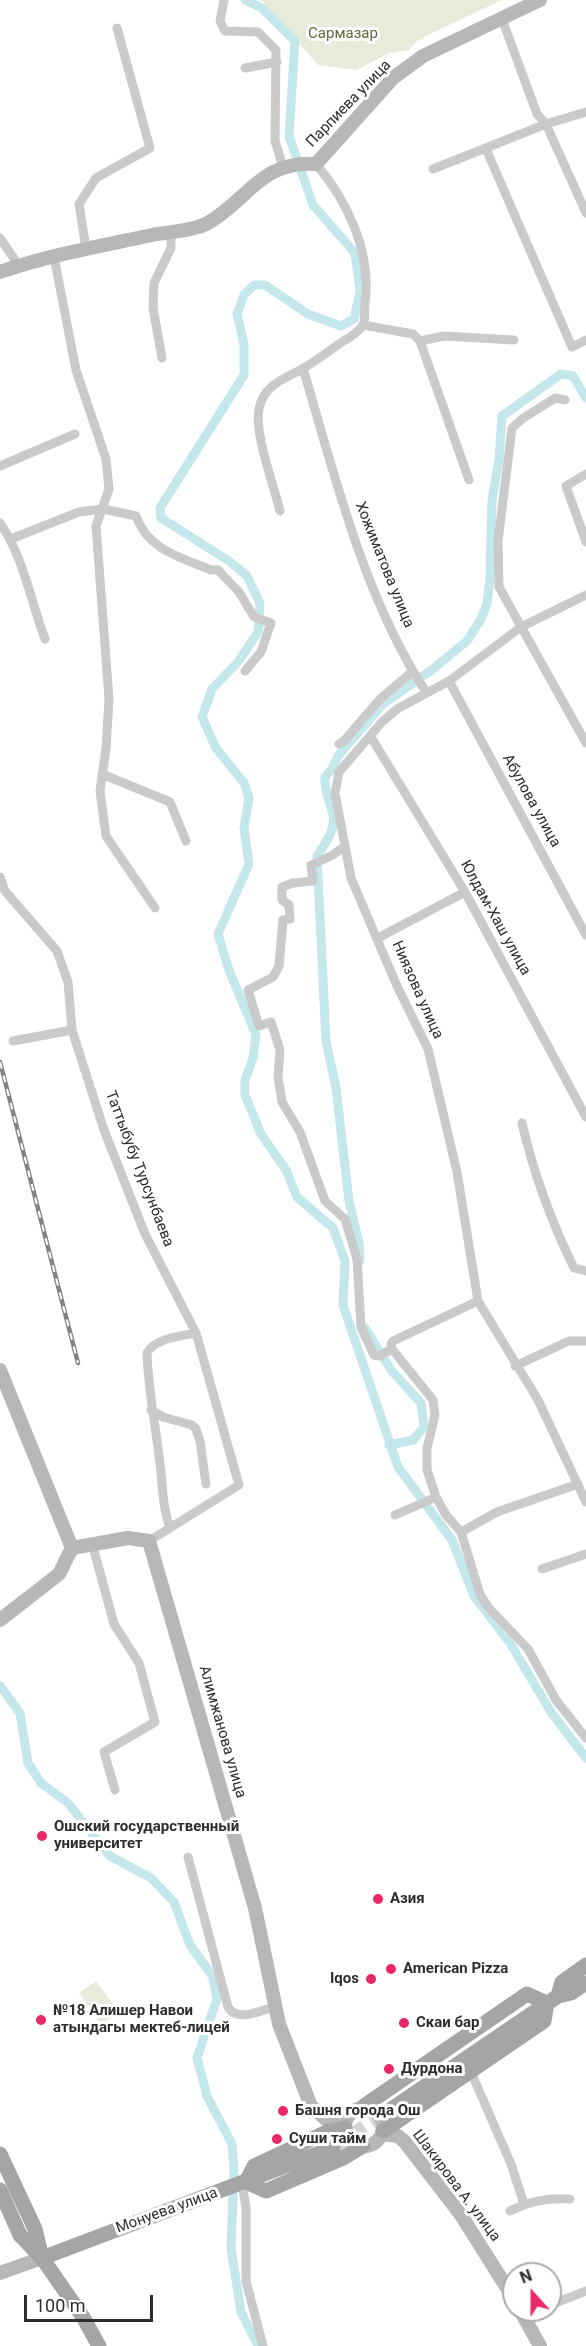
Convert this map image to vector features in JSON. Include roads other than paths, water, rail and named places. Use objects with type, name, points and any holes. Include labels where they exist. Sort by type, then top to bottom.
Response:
[{"type":"main road","points":[[383,2133],[544,2021],[552,1999],[562,1982],[586,1965]]},
{"type":"main road","points":[[393,2108],[552,1999],[571,1993],[586,1983]]},
{"type":"main road","points":[[364,2106],[527,1994],[552,1999]]},
{"type":"main road","points":[[345,2125],[254,2166],[238,2185],[266,2191],[343,2158],[363,2146]]},
{"type":"main road","name":"Монуева улица","points":[[42,2258],[333,2148]]},
{"type":"main road","points":[[0,2154],[35,2229],[42,2258]]},
{"type":"main road","points":[[0,2190],[20,2235],[42,2258],[99,2346]]},
{"type":"street","name":"Парпиева улица","points":[[313,164],[331,149],[393,78],[423,56],[502,19],[514,6],[540,0]]},
{"type":"street","points":[[224,2],[220,21],[225,31],[258,32],[276,50],[275,141],[288,167]]},
{"type":"street","points":[[502,19],[537,114],[546,124],[586,213]]},
{"type":"street","points":[[86,249],[79,204],[96,178],[150,148],[117,28]]},
{"type":"street","points":[[245,68],[277,62]]},
{"type":"street","points":[[433,169],[546,124],[586,112]]},
{"type":"street","points":[[486,149],[572,347],[586,340]]},
{"type":"street","points":[[0,272],[86,249],[204,225],[224,212],[256,181],[288,167],[313,164],[333,185],[349,214],[362,252],[367,291],[363,325],[351,336],[303,368],[275,383],[266,391],[259,408],[257,425],[280,511]]},
{"type":"street","points":[[162,358],[153,308],[154,284],[171,248],[171,231]]},
{"type":"street","points":[[0,238],[20,266]]},
{"type":"street","points":[[54,257],[76,370],[106,459],[109,489],[96,526],[109,699],[106,749],[100,791],[105,836],[155,909]]},
{"type":"street","points":[[363,325],[413,334],[420,341],[469,480]]},
{"type":"street","points":[[420,341],[444,336],[514,340]]},
{"type":"street","name":"Хожиматова улица","points":[[303,368],[338,488],[370,580],[414,675],[424,689]]},
{"type":"street","points":[[565,400],[555,398],[512,428],[498,541],[499,587],[586,743]]},
{"type":"street","points":[[0,465],[75,434]]},
{"type":"street","points":[[586,474],[566,486],[586,542]]},
{"type":"street","points":[[11,539],[79,512],[103,509],[136,516],[142,532],[166,552],[211,570],[218,570],[239,592],[254,617],[271,623],[261,652],[245,671]]},
{"type":"street","points":[[0,523],[11,539],[28,582],[35,614],[45,639]]},
{"type":"street","name":"Ниязова улица","points":[[586,595],[521,627],[449,681],[424,689],[397,709],[382,722],[339,772],[335,793],[351,878],[397,986],[428,1049],[457,1172],[478,1301],[515,1366],[538,1400],[586,1502]]},
{"type":"street","points":[[339,744],[345,741],[380,699],[414,675]]},
{"type":"street","name":"Абулова улица","points":[[449,681],[586,935]]},
{"type":"street","name":"Юлдам-Хаш улица","points":[[371,737],[465,892],[586,1117]]},
{"type":"street","points":[[102,774],[170,802],[186,841]]},
{"type":"street","points":[[344,847],[311,865],[313,881],[293,883],[282,887],[282,900],[289,906],[290,919],[283,920],[279,966],[273,977],[248,990],[259,1026],[271,1022],[280,1050],[278,1077],[282,1102],[300,1132],[325,1201],[345,1219],[357,1259],[361,1327],[375,1355],[385,1353],[393,1341],[478,1301]]},
{"type":"street","name":"Таттыбубу Турсунбаева","points":[[0,877],[5,891],[57,951],[68,982],[72,1030],[104,1130],[145,1234],[196,1333],[238,1485],[149,1540]]},
{"type":"street","points":[[378,938],[465,892]]},
{"type":"street","points":[[13,1041],[72,1030]]},
{"type":"street","points":[[522,1123],[533,1170],[553,1224],[574,1268],[586,1271]]},
{"type":"street","points":[[170,1528],[162,1496],[160,1464],[151,1410],[147,1353],[150,1347],[164,1341],[196,1333]]},
{"type":"street","points":[[515,1366],[569,1341],[586,1341]]},
{"type":"street","points":[[385,1353],[404,1367],[430,1395],[435,1406],[426,1470],[433,1498],[461,1532],[480,1594],[488,1607],[528,1649],[556,1700],[586,1738]]},
{"type":"street","points":[[0,1370],[72,1548],[59,1574],[0,1620]]},
{"type":"street","points":[[151,1410],[163,1417],[192,1425],[196,1430],[200,1441],[206,1484]]},
{"type":"street","points":[[461,1532],[497,1512],[578,1484]]},
{"type":"street","points":[[395,1515],[433,1498]]},
{"type":"street","points":[[72,1548],[128,1538],[149,1540]]},
{"type":"street","name":"Алимжанова улица","points":[[149,1540],[255,1908],[279,2024],[311,2106],[329,2122],[345,2125]]},
{"type":"street","points":[[92,1543],[114,1624],[139,1663],[155,1722],[104,1752],[115,1790]]},
{"type":"street","points":[[542,1569],[586,1554]]},
{"type":"street","points":[[188,1857],[231,2013],[239,2016],[277,2006]]},
{"type":"street","points":[[471,2072],[511,2164],[524,2204]]},
{"type":"street","points":[[364,2106],[380,2115],[383,2133],[374,2144],[363,2146],[353,2142],[345,2125],[351,2113],[364,2106]]},
{"type":"street","name":"Шакирова А. улица","points":[[383,2133],[398,2136],[404,2141],[461,2215],[502,2280]]},
{"type":"street","points":[[238,2185],[246,2208],[246,2281],[263,2346]]},
{"type":"street","points":[[510,2211],[524,2204],[546,2198],[570,2199]]},
{"type":"street","name":"Монуева улица","points":[[0,2273],[42,2258]]},
{"type":"street","points":[[562,2300],[586,2291]]},
{"type":"street","points":[[527,2322],[540,2346]]},
{"type":"waterway","points":[[245,0],[262,8],[295,41],[289,136],[313,205],[355,253],[360,291],[354,319],[341,326],[308,314],[265,285],[254,285],[244,295],[237,314],[244,344],[244,375],[160,508],[161,518],[229,561],[247,576],[260,603],[258,632],[238,662],[212,689],[202,717],[216,748],[244,783],[249,798],[244,828],[249,864],[218,934],[229,970],[256,1035],[253,1058],[245,1080],[245,1095],[261,1134],[286,1170],[297,1197],[333,1228],[345,1261],[343,1305],[398,1467],[452,1540],[474,1596],[510,1643],[551,1712],[586,1758]]},
{"type":"waterway","points":[[360,1261],[359,1243],[349,1201],[336,1088],[326,1041],[317,856],[330,835],[333,823],[325,777],[338,756],[383,704],[433,669],[467,641],[481,619],[487,604],[490,577],[492,500],[499,459],[502,416],[561,374],[573,376],[586,398]]},
{"type":"waterway","points":[[365,1328],[391,1370],[421,1403],[424,1427],[413,1440],[389,1445]]},
{"type":"waterway","points":[[0,1686],[20,1713],[28,1763],[41,1783],[68,1803],[110,1856],[151,1878],[174,1902],[190,1945],[213,1977],[217,1999],[197,2058],[207,2096],[232,2144],[234,2169],[231,2248],[241,2312],[258,2346]]},
{"type":"tunnel","points":[[333,2148],[393,2108]]},
{"type":"railway","points":[[0,1062],[78,1363]]},
{"type":"place","name":"Ошский государственный университет","points":[[42,1836]]},
{"type":"place","name":"Азия","points":[[378,1899]]},
{"type":"place","name":"American Pizza","points":[[391,1969]]},
{"type":"place","name":"Iqos","points":[[371,1979]]},
{"type":"place","name":"№18 Алишер Навои атындагы мектеб-лицей","points":[[41,2020]]},
{"type":"place","name":"Скаи бар","points":[[404,2023]]},
{"type":"place","name":"Дурдона","points":[[389,2069]]},
{"type":"place","name":"Башня города Ош","points":[[283,2111]]},
{"type":"place","name":"Суши тайм","points":[[277,2139]]},
{"type":"park label","name":"Сармазар","points":[[343,34]]}]
